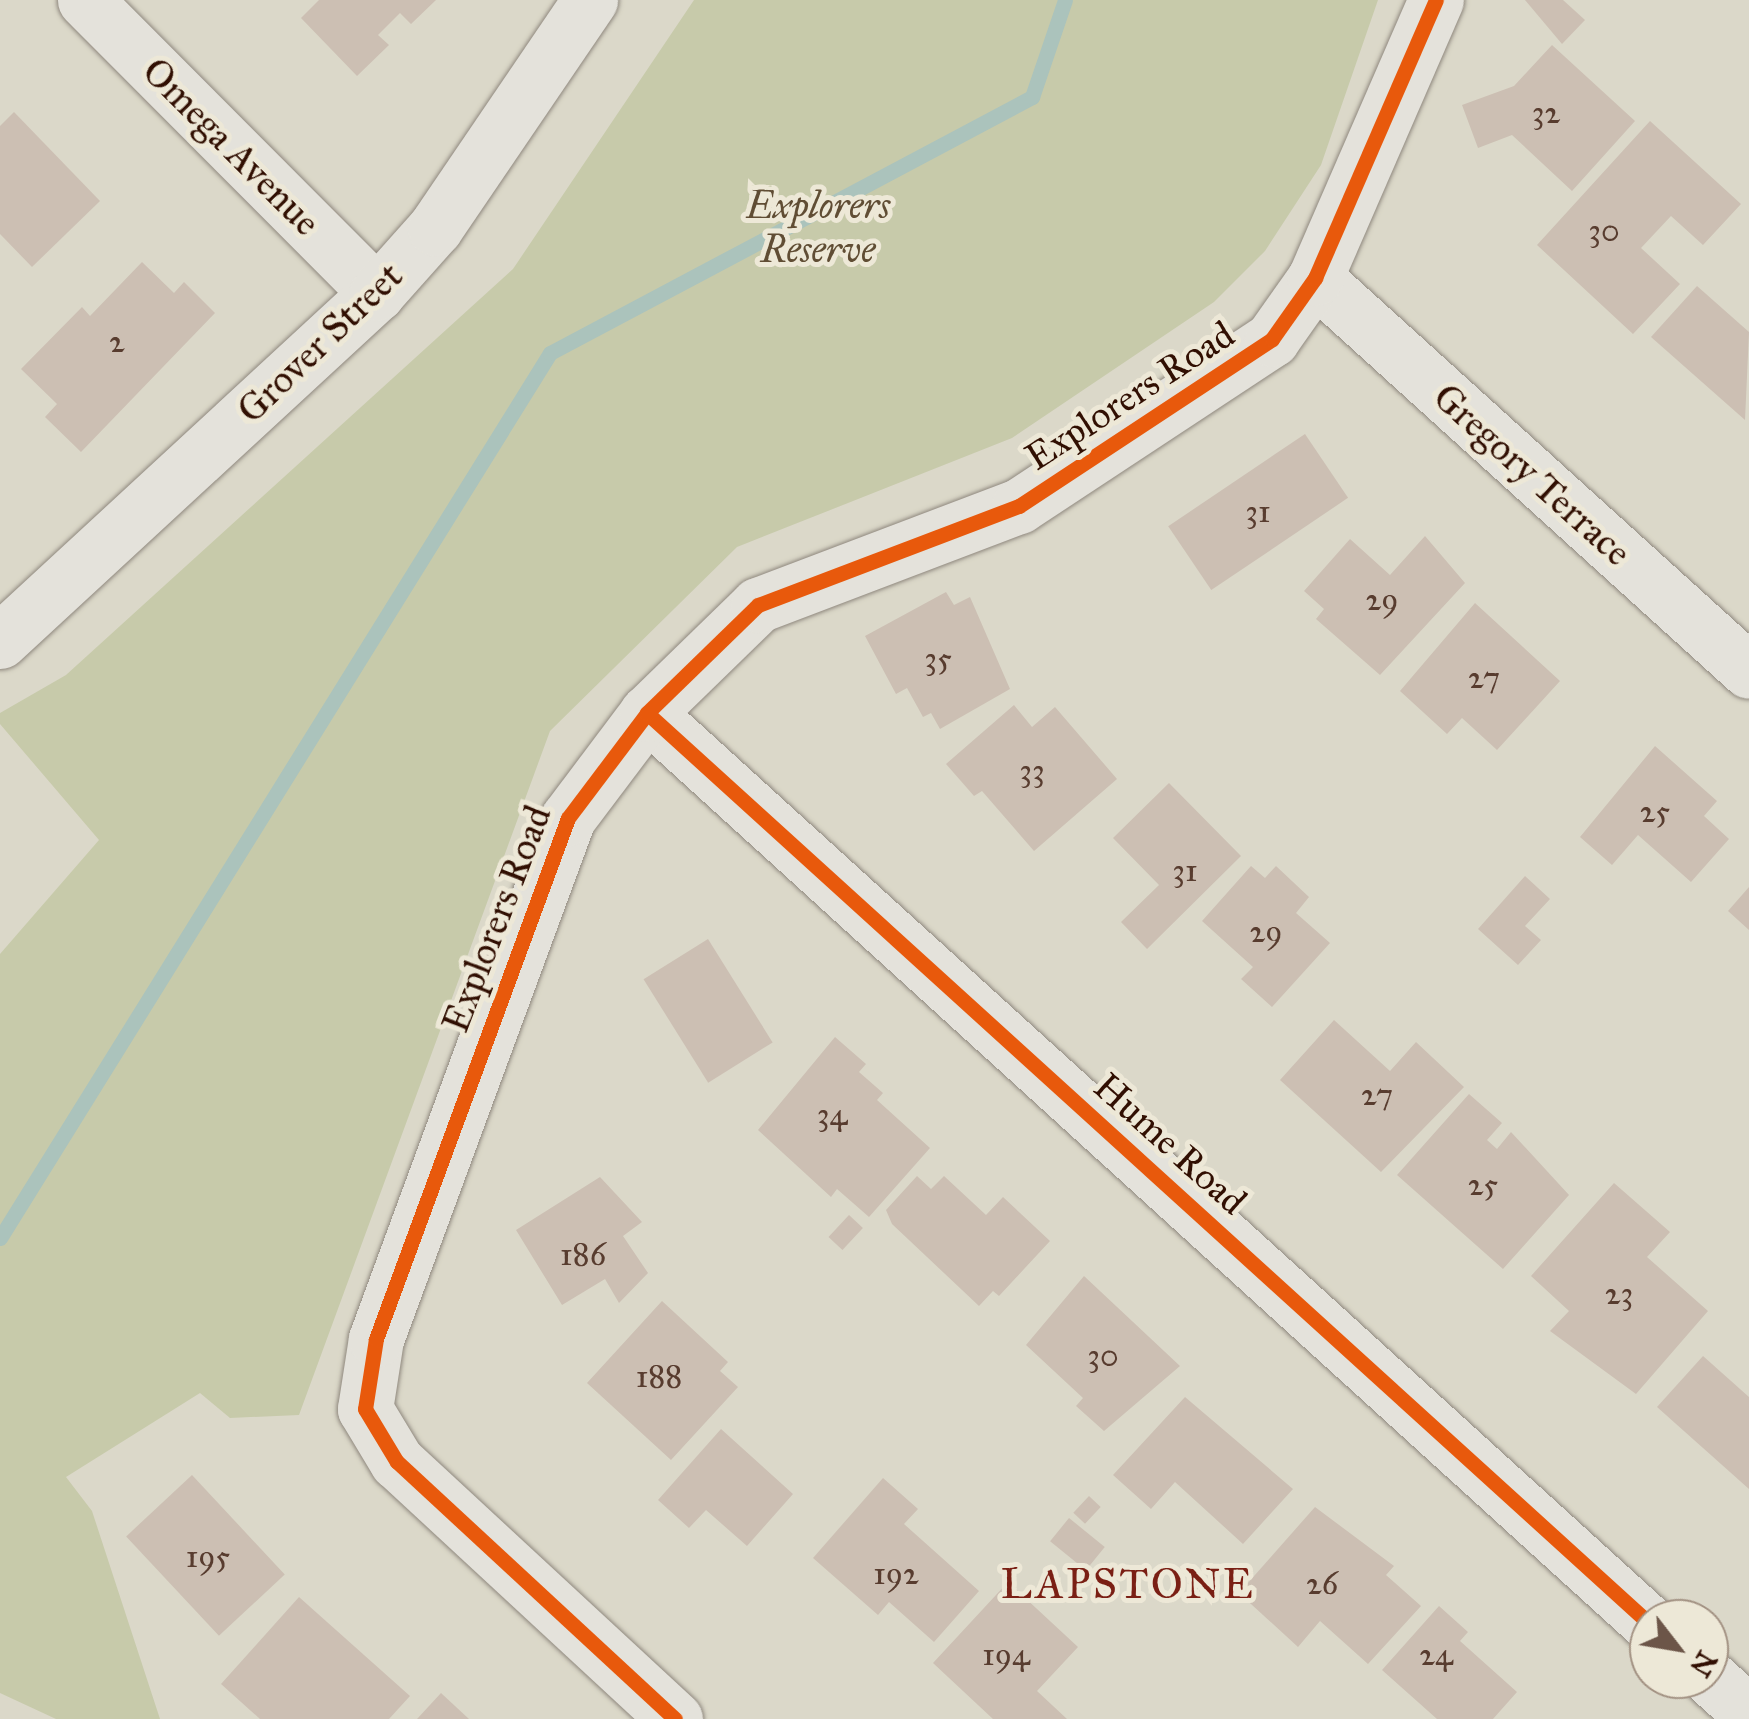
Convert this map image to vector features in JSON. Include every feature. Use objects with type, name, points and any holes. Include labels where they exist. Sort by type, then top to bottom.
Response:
[{"type":"street","name":"Omega Avenue","points":[[85,0],[377,294]]},
{"type":"street","name":"Grover Street","points":[[0,642],[377,294],[435,228],[590,0]]},
{"type":"street","name":"Explorers Road","points":[[675,1719],[397,1462],[365,1409],[376,1339],[568,818],[647,713],[771,596],[998,515],[1092,462],[1249,359],[1315,278],[1436,0]]},
{"type":"street","name":"Gregory Terrace","points":[[1315,278],[1749,671]]},
{"type":"street","name":"Hume Road","points":[[647,713],[1629,1604]]},
{"type":"street","points":[[1729,1696],[1749,1714]]},
{"type":"green space","name":"Explorers Reserve","points":[[694,0],[1378,0],[1321,165],[1265,251],[1214,302],[1012,438],[737,547],[550,731],[299,1415],[230,1418],[200,1393],[66,1477],[92,1511],[160,1719],[56,1719],[0,1693],[0,954],[99,840],[0,724],[0,713],[66,675],[513,269]]},
{"type":"building","points":[[319,0],[436,0],[411,24],[400,13],[378,35],[389,45],[357,76],[301,18]]},
{"type":"building","points":[[1525,0],[1563,0],[1585,20],[1562,44]]},
{"type":"building","points":[[1552,45],[1635,121],[1572,191],[1512,135],[1478,148],[1462,105],[1514,86]]},
{"type":"building","points":[[14,112],[100,201],[32,267],[0,234],[0,126]]},
{"type":"building","points":[[1650,121],[1741,204],[1703,245],[1671,216],[1641,248],[1680,284],[1633,334],[1537,245]]},
{"type":"building","points":[[142,262],[174,293],[184,282],[215,313],[81,452],[45,417],[57,404],[21,369],[82,307],[90,316]]},
{"type":"building","points":[[1697,286],[1749,332],[1745,420],[1651,337]]},
{"type":"building","points":[[1305,434],[1348,498],[1211,590],[1168,526]]},
{"type":"building","points":[[1425,536],[1465,583],[1380,675],[1316,619],[1324,609],[1304,591],[1350,539],[1390,575]]},
{"type":"building","points":[[946,592],[954,605],[970,597],[1010,689],[940,729],[931,713],[923,717],[907,688],[896,694],[865,636]]},
{"type":"building","points":[[1475,603],[1560,681],[1497,750],[1462,718],[1447,734],[1400,691]]},
{"type":"building","points":[[1014,705],[1032,727],[1055,707],[1117,779],[1034,851],[982,791],[974,796],[946,764]]},
{"type":"building","points":[[1655,746],[1717,801],[1704,816],[1729,839],[1691,882],[1638,835],[1612,865],[1580,837]]},
{"type":"building","points":[[1169,783],[1241,856],[1147,949],[1121,922],[1159,885],[1113,838]]},
{"type":"building","points":[[1251,866],[1265,878],[1276,866],[1309,897],[1296,913],[1330,943],[1272,1007],[1241,979],[1253,967],[1202,921]]},
{"type":"building","points":[[1525,876],[1550,899],[1525,926],[1541,940],[1518,965],[1478,929]]},
{"type":"building","points":[[1749,887],[1749,930],[1728,911]]},
{"type":"building","points":[[708,939],[773,1042],[708,1083],[644,979]]},
{"type":"building","points":[[1334,1020],[1390,1071],[1416,1042],[1464,1087],[1381,1172],[1280,1080]]},
{"type":"building","points":[[835,1037],[866,1064],[859,1072],[883,1093],[877,1100],[930,1148],[869,1217],[837,1189],[831,1197],[758,1130]]},
{"type":"building","points":[[1469,1094],[1502,1123],[1487,1140],[1497,1149],[1511,1132],[1569,1195],[1503,1269],[1397,1175]]},
{"type":"building","points":[[917,1176],[931,1189],[944,1176],[986,1215],[1003,1197],[1050,1241],[999,1296],[993,1291],[979,1306],[892,1224],[886,1210]]},
{"type":"building","points":[[600,1177],[642,1222],[623,1236],[648,1273],[619,1303],[605,1279],[562,1305],[516,1230]]},
{"type":"building","points":[[1614,1183],[1670,1232],[1647,1257],[1708,1311],[1636,1394],[1550,1331],[1569,1311],[1531,1276]]},
{"type":"building","points":[[849,1215],[863,1228],[842,1250],[829,1237]]},
{"type":"building","points":[[1084,1276],[1180,1366],[1104,1431],[1076,1406],[1083,1398],[1026,1345]]},
{"type":"building","points":[[662,1301],[728,1362],[720,1371],[738,1387],[671,1460],[587,1383]]},
{"type":"building","points":[[1703,1356],[1749,1397],[1749,1489],[1657,1407]]},
{"type":"building","points":[[1185,1397],[1293,1489],[1243,1544],[1175,1482],[1151,1509],[1113,1475]]},
{"type":"building","points":[[721,1429],[793,1494],[747,1546],[706,1510],[689,1528],[658,1500]]},
{"type":"building","points":[[192,1475],[285,1574],[219,1636],[126,1536]]},
{"type":"building","points":[[883,1478],[918,1509],[904,1524],[979,1591],[934,1642],[889,1602],[878,1615],[813,1558]]},
{"type":"building","points":[[1089,1496],[1101,1507],[1085,1524],[1073,1513]]},
{"type":"building","points":[[1315,1507],[1394,1566],[1386,1575],[1421,1606],[1368,1664],[1320,1621],[1298,1647],[1239,1593]]},
{"type":"building","points":[[1069,1518],[1105,1547],[1086,1570],[1050,1541]]},
{"type":"building","points":[[1008,1582],[1078,1647],[1037,1691],[1067,1719],[993,1719],[933,1663]]},
{"type":"building","points":[[299,1597],[410,1696],[389,1719],[260,1719],[221,1684]]},
{"type":"building","points":[[1439,1606],[1468,1632],[1460,1641],[1517,1692],[1493,1719],[1437,1719],[1382,1670]]},
{"type":"building","points":[[441,1693],[469,1719],[417,1719]]},
{"type":"waterway","points":[[0,1238],[550,353],[1032,97],[1065,0]]},
{"type":"cycle path","points":[[675,1719],[397,1462],[365,1409],[376,1339],[568,818],[647,713],[758,605],[1019,506],[1272,339],[1315,278],[1436,0]]},
{"type":"cycle path","points":[[647,713],[1629,1605]]},
{"type":"district","name":"LAPSTONE","points":[[1128,1584]]}]
